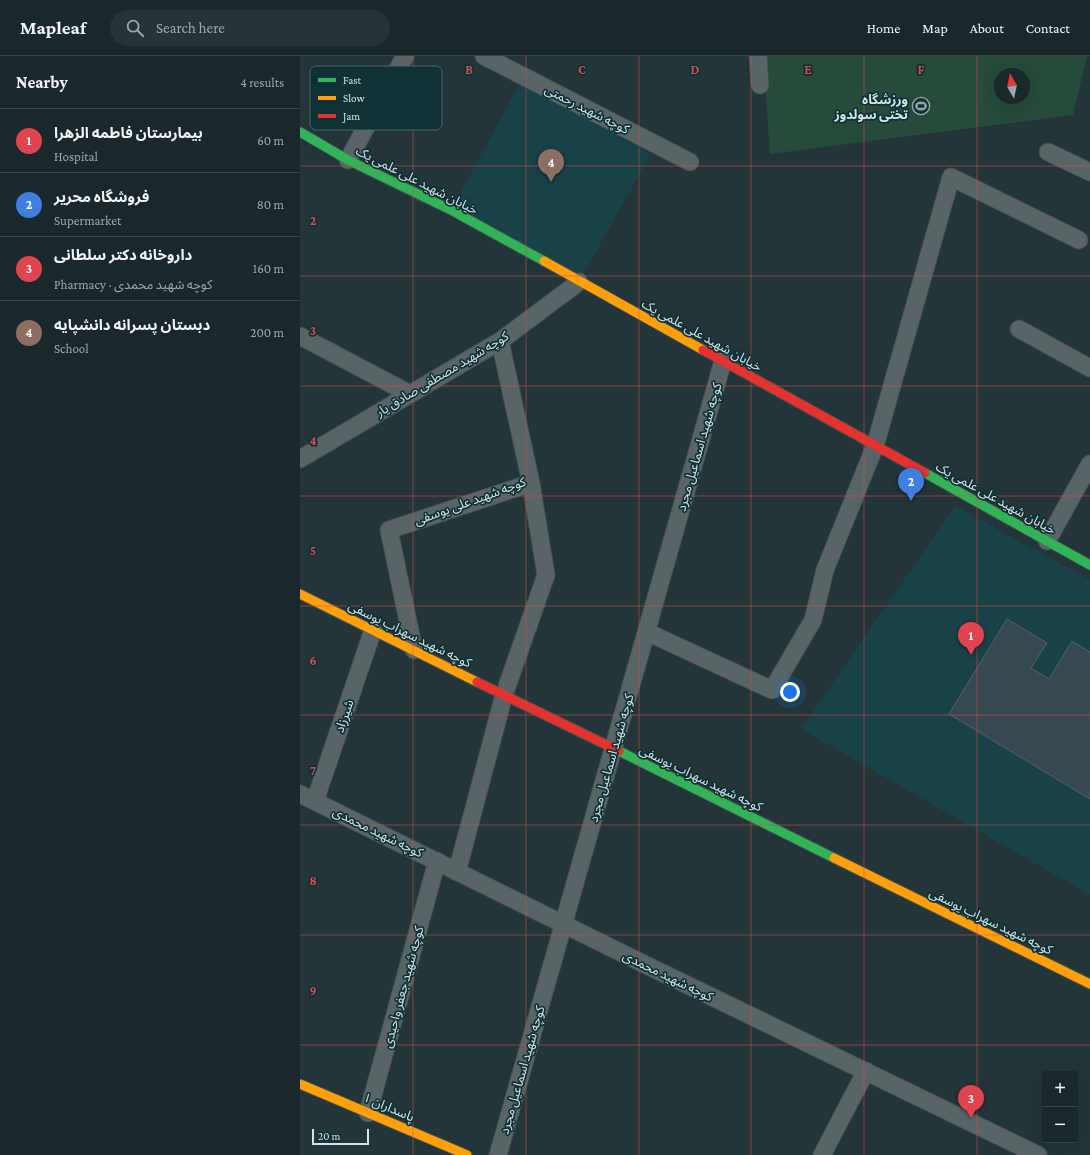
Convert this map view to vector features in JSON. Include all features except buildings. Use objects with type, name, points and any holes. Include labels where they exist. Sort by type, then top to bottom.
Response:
[{"type":"main road","name":"خیابان شهید علی علمی یک","points":[[300,132],[348,160],[451,210],[1090,565]]},
{"type":"main road","name":"کوچه شهید سهراب یوسفی","points":[[300,594],[1090,984]]},
{"type":"main road","name":"پاسداران ۱","points":[[300,1084],[467,1155]]},
{"type":"street","points":[[400,66],[405,56]]},
{"type":"street","name":"کوچه شهید رحمتی","points":[[484,56],[690,162]]},
{"type":"street","points":[[758,56],[760,85]]},
{"type":"street","points":[[348,160],[364,130]]},
{"type":"street","points":[[1048,152],[1090,172]]},
{"type":"street","points":[[647,632],[772,690],[813,620],[825,570],[875,446],[951,177],[1079,240]]},
{"type":"street","name":"کوچه شهید مصطفی صادق یار","points":[[300,459],[500,341],[579,282]]},
{"type":"street","points":[[1019,329],[1090,368]]},
{"type":"street","points":[[300,336],[410,394]]},
{"type":"street","name":"کوچه شهید علی یوسفی","points":[[414,650],[389,530],[531,483],[500,341]]},
{"type":"street","name":"کوچه شهید اسماعیل مجرد","points":[[498,1155],[723,361]]},
{"type":"street","points":[[1047,541],[1090,464]]},
{"type":"street","points":[[457,872],[504,695],[546,574],[531,483]]},
{"type":"street","name":"شیرزاد","points":[[307,797],[373,630]]},
{"type":"street","name":"کوچه شهید محمدی","points":[[307,797],[563,924],[1038,1155]]},
{"type":"street","name":"کوچه شهید جعفر واحیدی","points":[[368,1113],[437,861]]},
{"type":"street","points":[[822,1155],[866,1072]]},
{"type":"shaded area","points":[[520,83],[651,154],[579,282],[451,210]]},
{"type":"shaded area","points":[[955,506],[1090,580],[1090,895],[801,729]]},
{"type":"green space","name":"ورزشگاه تختی سولدوز","points":[[763,56],[1087,56],[1073,115],[770,154]]},
{"type":"traffic: fast","points":[[300,132],[348,160],[451,210],[544,261]]},
{"type":"traffic: fast","points":[[925,473],[1090,565]]},
{"type":"traffic: fast","points":[[619,751],[834,858]]},
{"type":"traffic: slow","points":[[544,261],[703,350]]},
{"type":"traffic: slow","points":[[300,594],[477,682]]},
{"type":"traffic: slow","points":[[834,858],[1090,984]]},
{"type":"traffic: slow","points":[[300,1084],[467,1155]]},
{"type":"traffic: jam","points":[[703,350],[925,473]]},
{"type":"traffic: jam","points":[[477,682],[619,751]]},
{"type":"place","name":"ورزشگاه تختی سولدوز","points":[[921,106]]},
{"type":"place","name":"دبستان پسرانه دانشپایه","points":[[551,182]]},
{"type":"place","name":"فروشگاه محریر","points":[[911,501]]},
{"type":"place","name":"بیمارستان فاطمه الزهرا","points":[[971,655]]},
{"type":"place","name":"داروخانه دکتر سلطانی","points":[[971,1118]]}]
